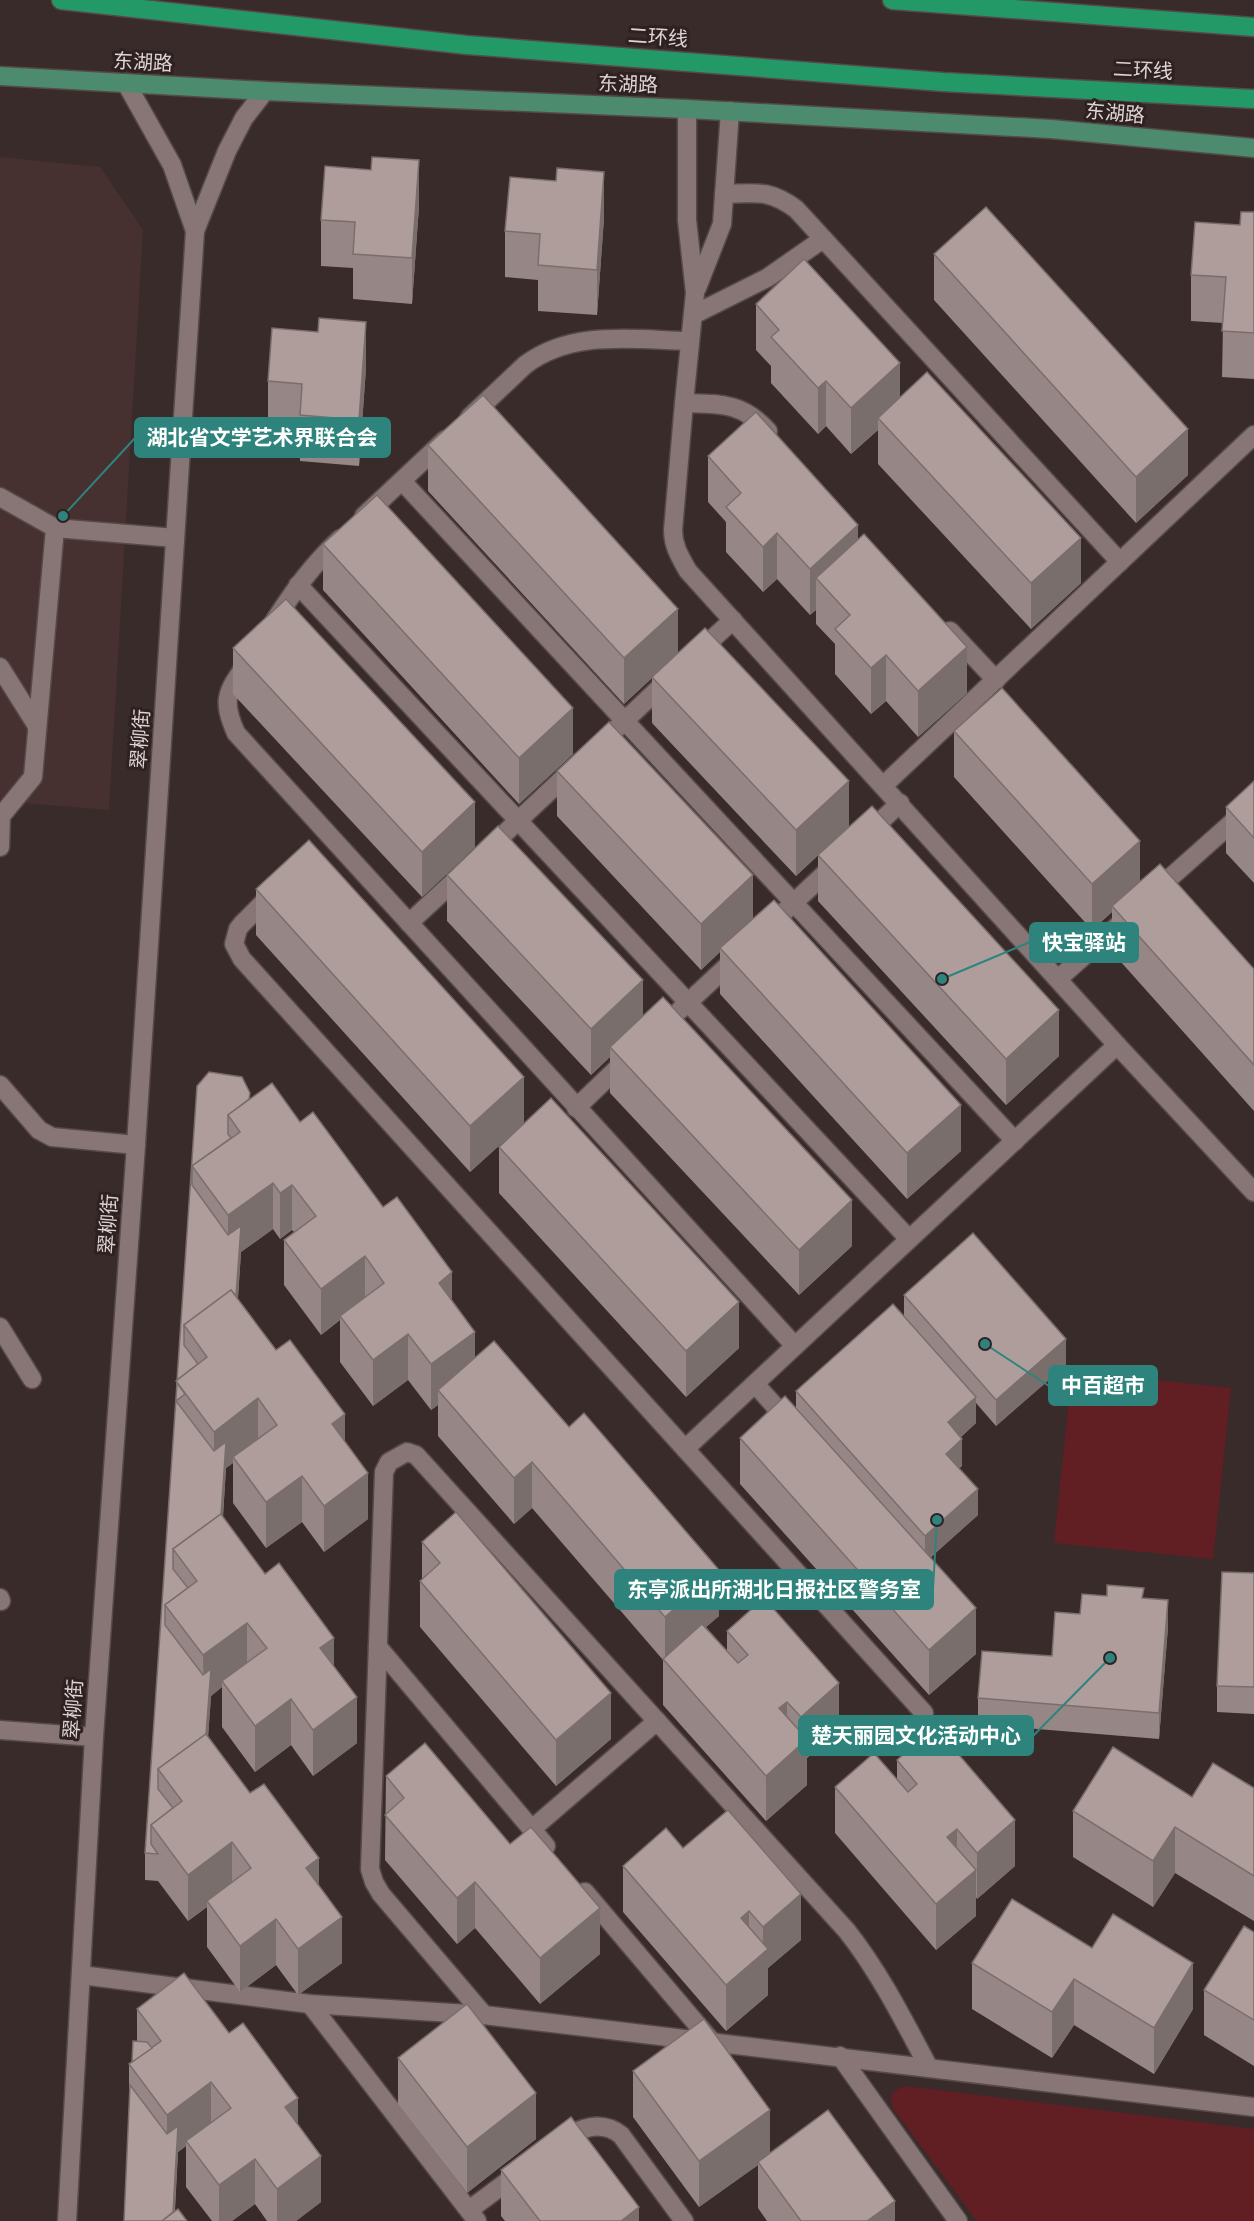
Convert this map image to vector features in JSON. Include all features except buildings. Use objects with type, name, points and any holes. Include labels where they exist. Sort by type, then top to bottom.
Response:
[{"type":"highway","name":"二环线","points":[[61,0],[467,45],[943,82],[1254,99]]},
{"type":"highway","points":[[892,0],[1254,27]]},
{"type":"main road","name":"东湖路","points":[[0,76],[265,91],[730,111],[1051,129],[1254,148]]},
{"type":"street","points":[[126,83],[172,165],[195,231]]},
{"type":"street","points":[[195,231],[227,151],[244,118],[265,91]]},
{"type":"street","points":[[687,109],[687,220],[695,293],[673,540],[678,554],[688,571],[1117,1045],[1254,1192]]},
{"type":"street","points":[[695,293],[722,225],[730,111]]},
{"type":"street","points":[[724,194],[763,192],[780,197],[796,209],[1120,562]]},
{"type":"street","name":"翠柳街","points":[[66,2221],[94,1737],[136,1146],[195,231]]},
{"type":"street","points":[[693,315],[767,278],[823,239]]},
{"type":"street","points":[[268,631],[317,560],[525,365],[546,352],[582,340],[690,341]]},
{"type":"street","points":[[684,403],[727,405],[743,410],[762,424],[778,442]]},
{"type":"street","points":[[884,785],[1254,435]]},
{"type":"street","points":[[402,481],[1015,1141]]},
{"type":"street","points":[[0,497],[55,528],[175,538]]},
{"type":"street","points":[[0,847],[1,816],[33,777],[55,528]]},
{"type":"street","points":[[298,585],[909,1239]]},
{"type":"street","points":[[939,619],[996,680]]},
{"type":"street","points":[[600,744],[733,620]]},
{"type":"street","points":[[255,650],[231,687],[226,702],[227,714],[236,733],[795,1346]]},
{"type":"street","points":[[0,667],[37,726]]},
{"type":"street","points":[[409,923],[584,759]]},
{"type":"street","points":[[769,926],[900,803]]},
{"type":"street","points":[[1058,979],[1254,803]]},
{"type":"street","points":[[315,853],[331,837]]},
{"type":"street","points":[[282,884],[238,929],[234,944],[242,959],[924,1713]]},
{"type":"street","points":[[671,1019],[753,941]]},
{"type":"street","points":[[685,1449],[1117,1045]]},
{"type":"street","points":[[576,1107],[636,1051]]},
{"type":"street","points":[[0,1085],[39,1130],[52,1137],[136,1146]]},
{"type":"street","points":[[0,1327],[32,1379]]},
{"type":"street","points":[[755,1384],[802,1436]]},
{"type":"street","points":[[484,2015],[381,1894],[370,1869],[384,1472],[389,1462],[406,1452],[416,1455],[858,1945],[896,2007],[929,2068]]},
{"type":"street","points":[[378,1647],[554,1856]]},
{"type":"street","points":[[532,1829],[657,1721]]},
{"type":"street","points":[[0,1730],[94,1737]]},
{"type":"street","points":[[577,1882],[712,2042]]},
{"type":"street","points":[[81,1975],[310,2004],[484,2015],[840,2056],[1254,2108]]},
{"type":"street","points":[[310,2004],[473,2216],[531,2164]]},
{"type":"street","points":[[840,2056],[958,2221]]},
{"type":"street","points":[[548,2151],[574,2132],[599,2126],[616,2130],[684,2221]]},
{"type":"shaded area","points":[[0,157],[100,167],[143,230],[109,810],[0,801]]},
{"type":"shaded area","points":[[1072,1371],[1231,1388],[1213,1559],[1054,1543]]},
{"type":"shaded area","points":[[905,2086],[1254,2129],[1254,2221],[977,2221],[894,2110],[892,2095]]},
{"type":"place","name":"湖北省文学艺术界联合会","points":[[63,516]]},
{"type":"place","name":"快宝驿站","points":[[942,979]]},
{"type":"place","name":"中百超市","points":[[985,1344]]},
{"type":"place","name":"东亭派出所湖北日报社区警务室","points":[[937,1520]]},
{"type":"place","name":"楚天丽园文化活动中心","points":[[1110,1658]]}]
